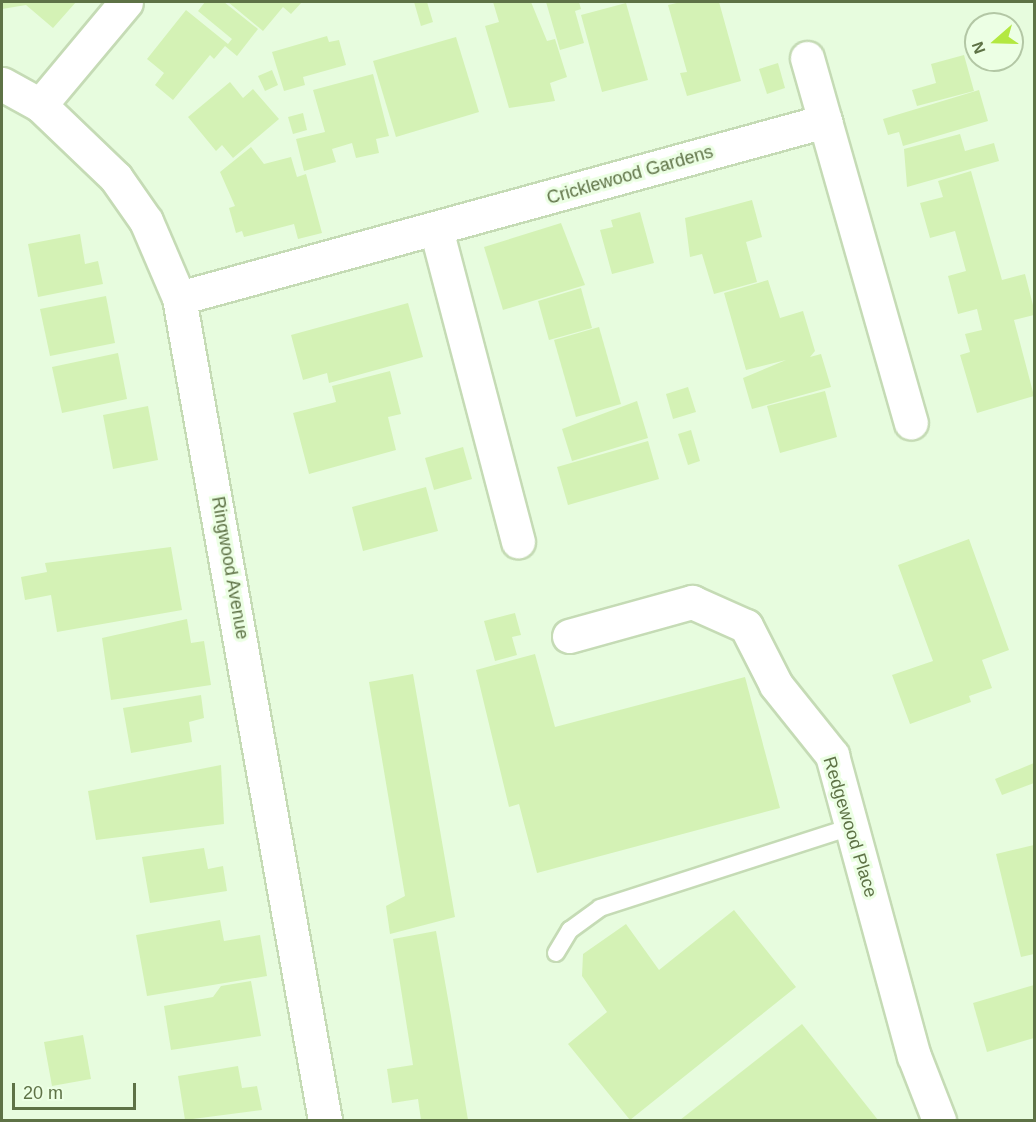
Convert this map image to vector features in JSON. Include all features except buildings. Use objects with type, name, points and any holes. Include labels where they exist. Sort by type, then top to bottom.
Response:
[{"type":"street","points":[[40,105],[126,2]]},
{"type":"street","points":[[807,58],[911,422]]},
{"type":"street","name":"Ringwood Avenue","points":[[2,84],[40,105],[116,178],[146,221],[179,298],[325,1120]]},
{"type":"street","name":"Cricklewood Gardens","points":[[179,298],[825,121]]},
{"type":"street","points":[[436,229],[518,541]]},
{"type":"street","name":"Redgewood Place","points":[[569,636],[692,602],[746,626],[776,685],[832,755],[914,1056],[939,1120]]},
{"type":"lane","points":[[556,953],[570,930],[600,908],[851,826]]}]
